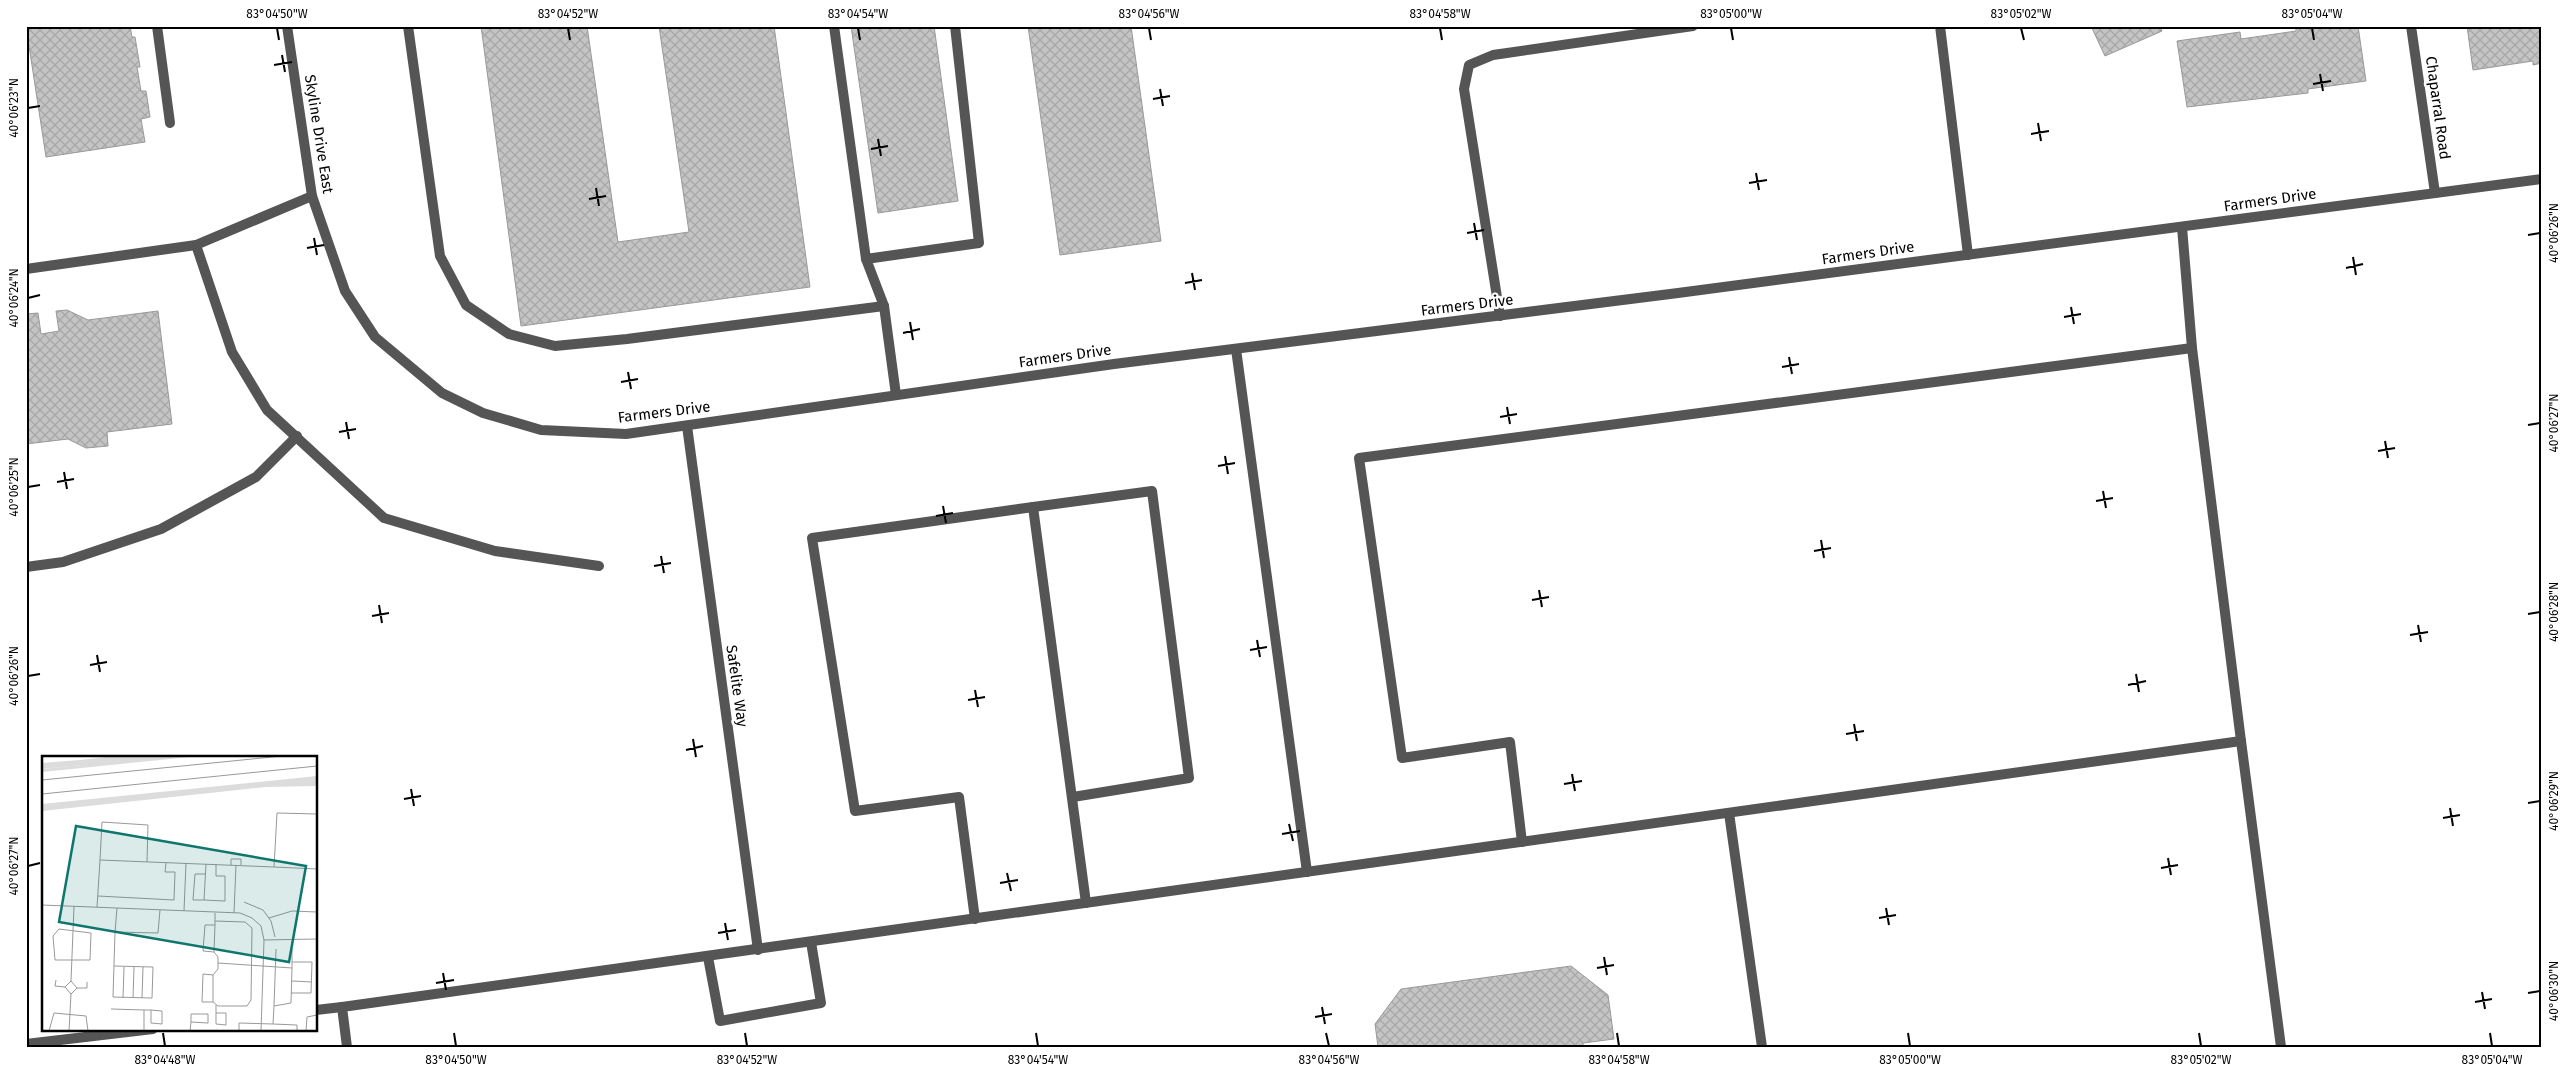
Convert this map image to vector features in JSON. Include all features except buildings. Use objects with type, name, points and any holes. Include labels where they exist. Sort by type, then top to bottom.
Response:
[{"type":"street","points":[[157,26],[170,123]]},
{"type":"street","name":"Skyline Drive East","points":[[287,26],[312,196],[345,291],[375,337],[411,367]]},
{"type":"street","points":[[408,26],[440,256],[466,305],[509,334],[555,346],[627,339],[884,306]]},
{"type":"street","points":[[834,26],[866,259],[884,306],[896,395]]},
{"type":"street","points":[[866,259],[979,243],[955,26]]},
{"type":"street","points":[[1500,316],[1464,90],[1469,65],[1492,55],[1693,26]]},
{"type":"street","points":[[1940,26],[1968,255]]},
{"type":"street","name":"Chaparral Road","points":[[2411,26],[2435,193]]},
{"type":"street","name":"Farmers Drive","points":[[411,367],[442,393],[483,413],[541,430],[626,434],[1236,348],[1500,316],[2542,178]]},
{"type":"street","points":[[26,269],[196,245],[312,196]]},
{"type":"street","points":[[2182,227],[2192,348],[2281,1047]]},
{"type":"street","points":[[196,245],[232,352],[267,410],[384,518],[495,551],[599,566]]},
{"type":"street","points":[[1236,348],[1307,872]]},
{"type":"street","points":[[1522,842],[1510,742],[1402,758],[1359,458],[2192,348]]},
{"type":"street","name":"Safelite Way","points":[[687,426],[758,950]]},
{"type":"street","points":[[26,567],[63,562],[161,529],[256,477],[297,436]]},
{"type":"street","points":[[976,919],[959,797],[855,811],[812,538],[1152,491],[1189,778],[1073,797]]},
{"type":"street","points":[[1033,507],[1086,903]]},
{"type":"street","points":[[318,1010],[708,957],[2241,741]]},
{"type":"street","points":[[1729,813],[1762,1047]]},
{"type":"street","points":[[708,957],[720,1021],[821,1003],[812,942]]},
{"type":"street","points":[[342,1007],[347,1047]]},
{"type":"street","points":[[26,1044],[145,1030]]}]
